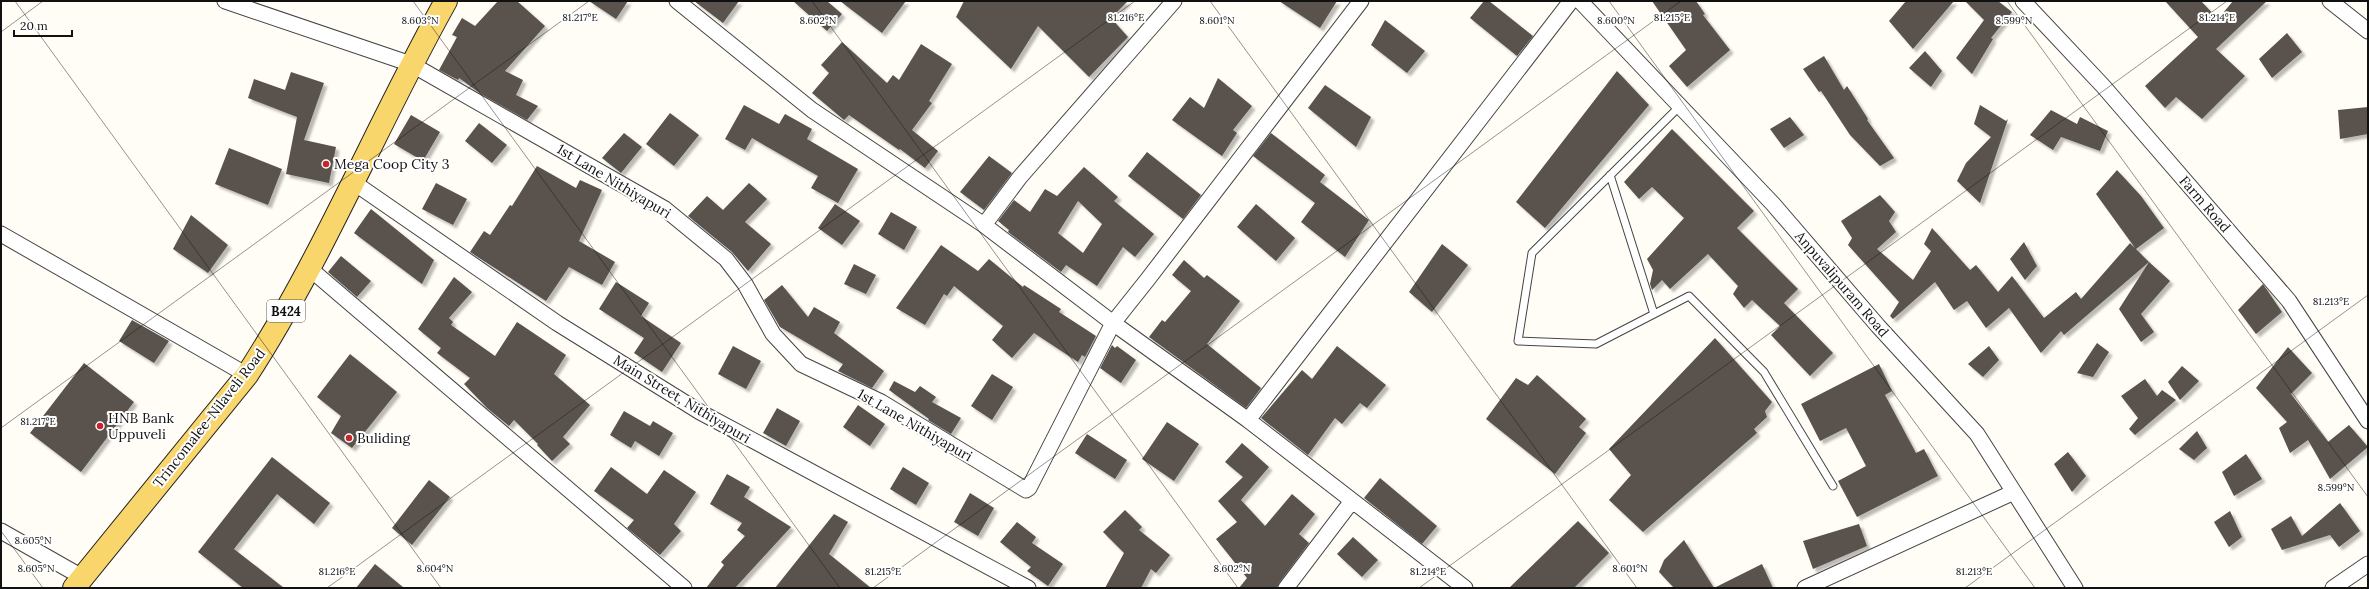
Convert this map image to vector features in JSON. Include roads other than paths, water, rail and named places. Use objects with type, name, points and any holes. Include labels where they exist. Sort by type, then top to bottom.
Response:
[{"type":"main road","name":"Trincomalee-Nilaveli Road","points":[[78,583],[247,375],[271,337],[309,268],[411,64],[446,1]]},
{"type":"street","points":[[225,1],[411,64]]},
{"type":"street","points":[[676,1],[812,110],[984,225],[1113,323],[1248,420],[1465,588]]},
{"type":"street","points":[[984,225],[1020,177],[1174,1]]},
{"type":"street","points":[[1113,323],[1361,1]]},
{"type":"street","points":[[1248,420],[1571,1]]},
{"type":"street","name":"Anpuvalipuram Road","points":[[1580,1],[1772,204],[1878,326],[1977,434],[2075,588]]},
{"type":"street","name":"Farm Road","points":[[2023,1],[2103,86],[2289,301],[2368,421]]},
{"type":"street","points":[[2330,1],[2368,31]]},
{"type":"street","name":"1st Lane Nithiyapuri","points":[[411,64],[665,209],[726,259],[745,284],[773,334],[801,364],[881,402],[1022,489],[1029,488],[1113,323]]},
{"type":"street","name":"Main Street, Nithiyapuri","points":[[353,182],[557,323],[700,412],[1025,587]]},
{"type":"street","points":[[1,234],[247,375]]},
{"type":"street","points":[[309,268],[684,588]]},
{"type":"street","points":[[1805,588],[2014,492]]},
{"type":"street","points":[[1286,588],[1352,501]]},
{"type":"street","points":[[1,531],[78,583]]},
{"type":"street","points":[[2333,588],[2368,564]]},
{"type":"lane","points":[[1680,106],[1532,253],[1518,342],[1596,344],[1689,296],[1764,372],[1833,486]]},
{"type":"lane","points":[[1610,175],[1654,314]]},
{"type":"place","name":"Mega Coop City 3","points":[[326,164]]},
{"type":"place","name":"HNB Bank Uppuveli","points":[[100,426]]},
{"type":"place","name":"Buliding","points":[[349,438]]}]
